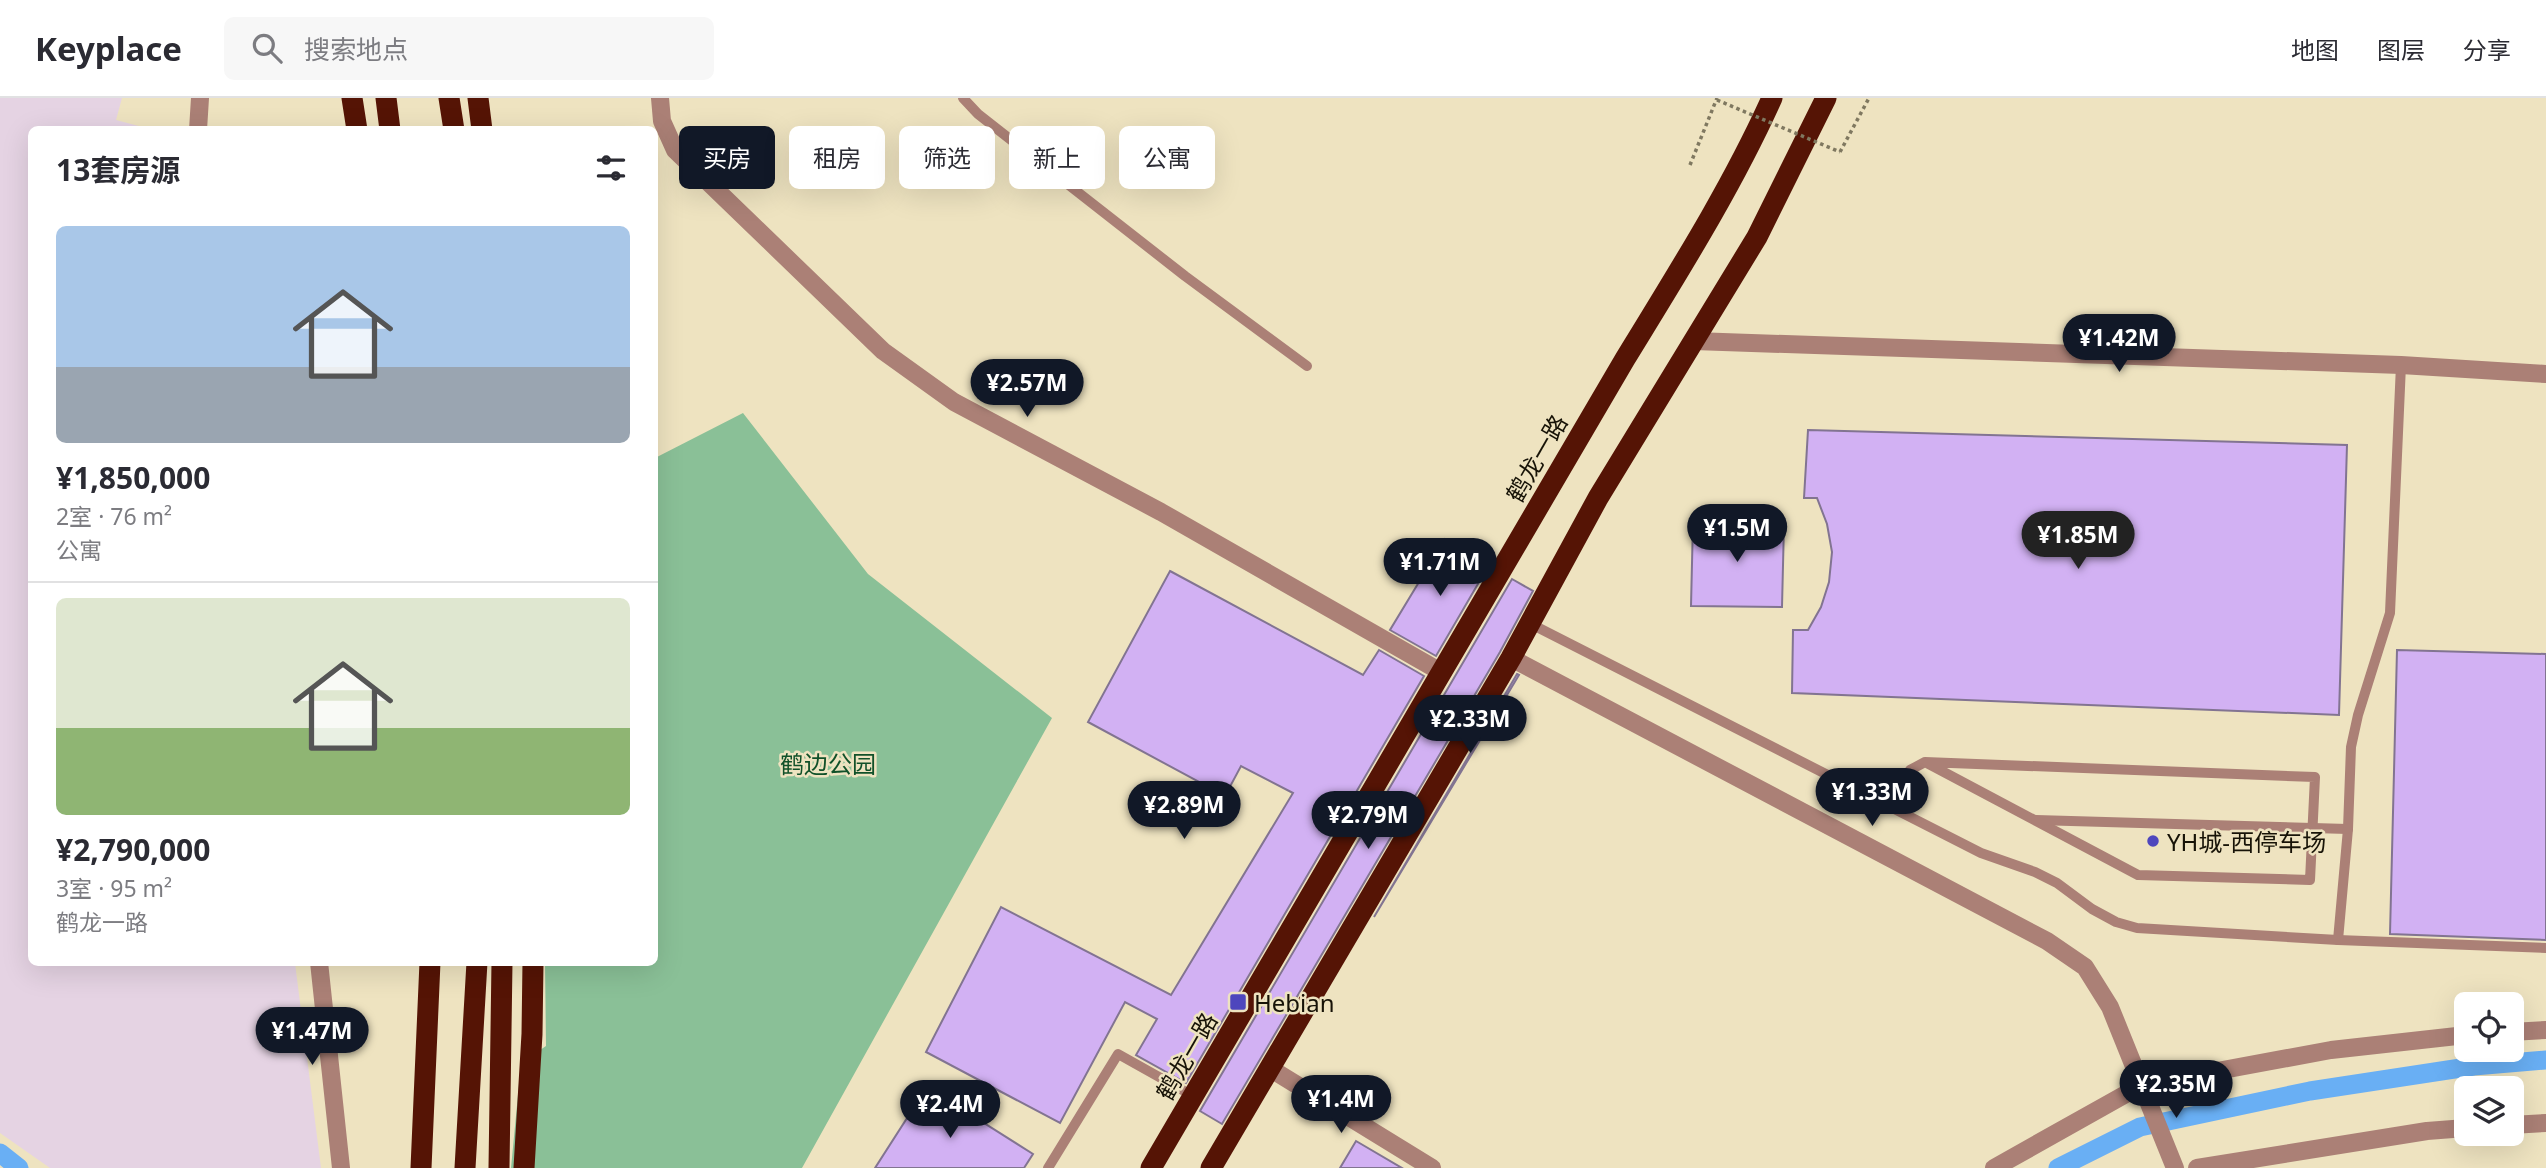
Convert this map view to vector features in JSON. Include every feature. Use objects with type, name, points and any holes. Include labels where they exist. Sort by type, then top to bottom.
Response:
[{"type":"highway","points":[[352,98],[356,126]]},
{"type":"highway","points":[[386,98],[390,126]]},
{"type":"highway","points":[[395,98],[398,126]]},
{"type":"highway","points":[[435,98],[439,126]]},
{"type":"highway","points":[[449,98],[453,126]]},
{"type":"highway","points":[[478,98],[482,126]]},
{"type":"highway","name":"鹤龙一路","points":[[1151,1168],[1712,215],[1772,98]]},
{"type":"highway","points":[[1212,1168],[1511,659],[1598,498],[1757,237],[1826,98]]},
{"type":"highway","points":[[407,1168],[416,966]]},
{"type":"highway","points":[[421,1168],[430,966]]},
{"type":"highway","points":[[459,1168],[469,966]]},
{"type":"highway","points":[[465,1168],[477,966]]},
{"type":"highway","points":[[499,1168],[502,966]]},
{"type":"highway","points":[[524,1168],[533,966]]},
{"type":"street","points":[[198,126],[200,98]]},
{"type":"street","points":[[660,98],[662,121],[675,150],[883,351],[954,402],[1161,512],[1441,672]]},
{"type":"street","points":[[658,149],[675,150]]},
{"type":"street","points":[[1694,341],[2402,365],[2546,374]]},
{"type":"street","points":[[1511,659],[2047,941],[2085,967],[2109,1007],[2175,1168]]},
{"type":"street","points":[[319,966],[341,1168]]},
{"type":"street","points":[[2524,1031],[2546,1030]]},
{"type":"street","points":[[1994,1168],[2142,1085],[2331,1050],[2454,1036]]},
{"type":"street","points":[[1271,1069],[1432,1168]]},
{"type":"street","points":[[2524,1124],[2546,1123]]},
{"type":"street","points":[[2197,1168],[2454,1129]]},
{"type":"lane","points":[[963,98],[978,114],[1174,268],[1307,366]]},
{"type":"lane","points":[[2338,940],[2348,829],[2351,747],[2358,715],[2390,613],[2402,365]]},
{"type":"lane","points":[[1531,624],[1981,853],[2035,872],[2057,883],[2092,909],[2116,922],[2137,928],[2338,940],[2546,948]]},
{"type":"lane","points":[[1887,804],[1910,770],[1925,762],[2315,777],[2310,880],[2138,875],[1925,762]]},
{"type":"lane","points":[[2033,819],[2348,829]]},
{"type":"lane","points":[[1048,1168],[1118,1054],[1193,1096]]},
{"type":"path","points":[[1690,166],[1717,99],[1840,152],[1869,98]]},
{"type":"shaded area","points":[[0,98],[122,98],[116,120],[139,126],[28,126],[28,966],[295,966],[321,1168],[50,1168],[0,1133]]},
{"type":"green space","name":"鹤边公园","points":[[743,413],[868,574],[1052,718],[802,1168],[511,1168],[521,1063],[546,1046],[545,966],[658,966],[658,456]]},
{"type":"building","points":[[1808,430],[2347,445],[2339,715],[1792,693],[1793,630],[1808,630],[1821,607],[1829,582],[1832,552],[1827,524],[1817,498],[1804,498]]},
{"type":"building","points":[[1693,521],[1784,524],[1782,607],[1691,606]]},
{"type":"building","points":[[1445,539],[1489,565],[1436,656],[1390,630]]},
{"type":"building","points":[[1170,571],[1363,675],[1379,650],[1424,676],[1186,1083],[1136,1055],[1157,1019],[1125,1002],[1060,1123],[926,1052],[1001,907],[1171,995],[1293,793],[1241,766],[1225,796],[1088,722]]},
{"type":"building","points":[[1512,579],[1533,591],[1500,652],[1222,1124],[1200,1111]]},
{"type":"building","points":[[2397,650],[2546,654],[2546,940],[2390,934]]},
{"type":"building","points":[[1517,674],[1519,675],[1374,917]]},
{"type":"building","points":[[927,1087],[1033,1154],[1024,1168],[875,1168]]},
{"type":"building","points":[[1356,1141],[1402,1168],[1340,1168]]},
{"type":"waterway","points":[[2058,1168],[2140,1127],[2310,1091],[2474,1066],[2546,1060]]},
{"type":"waterway","points":[[0,1153],[19,1168]]},
{"type":"place","name":"YH城-西停车场","points":[[2153,841]]},
{"type":"place","name":"Hebian","points":[[1238,1002]]}]
